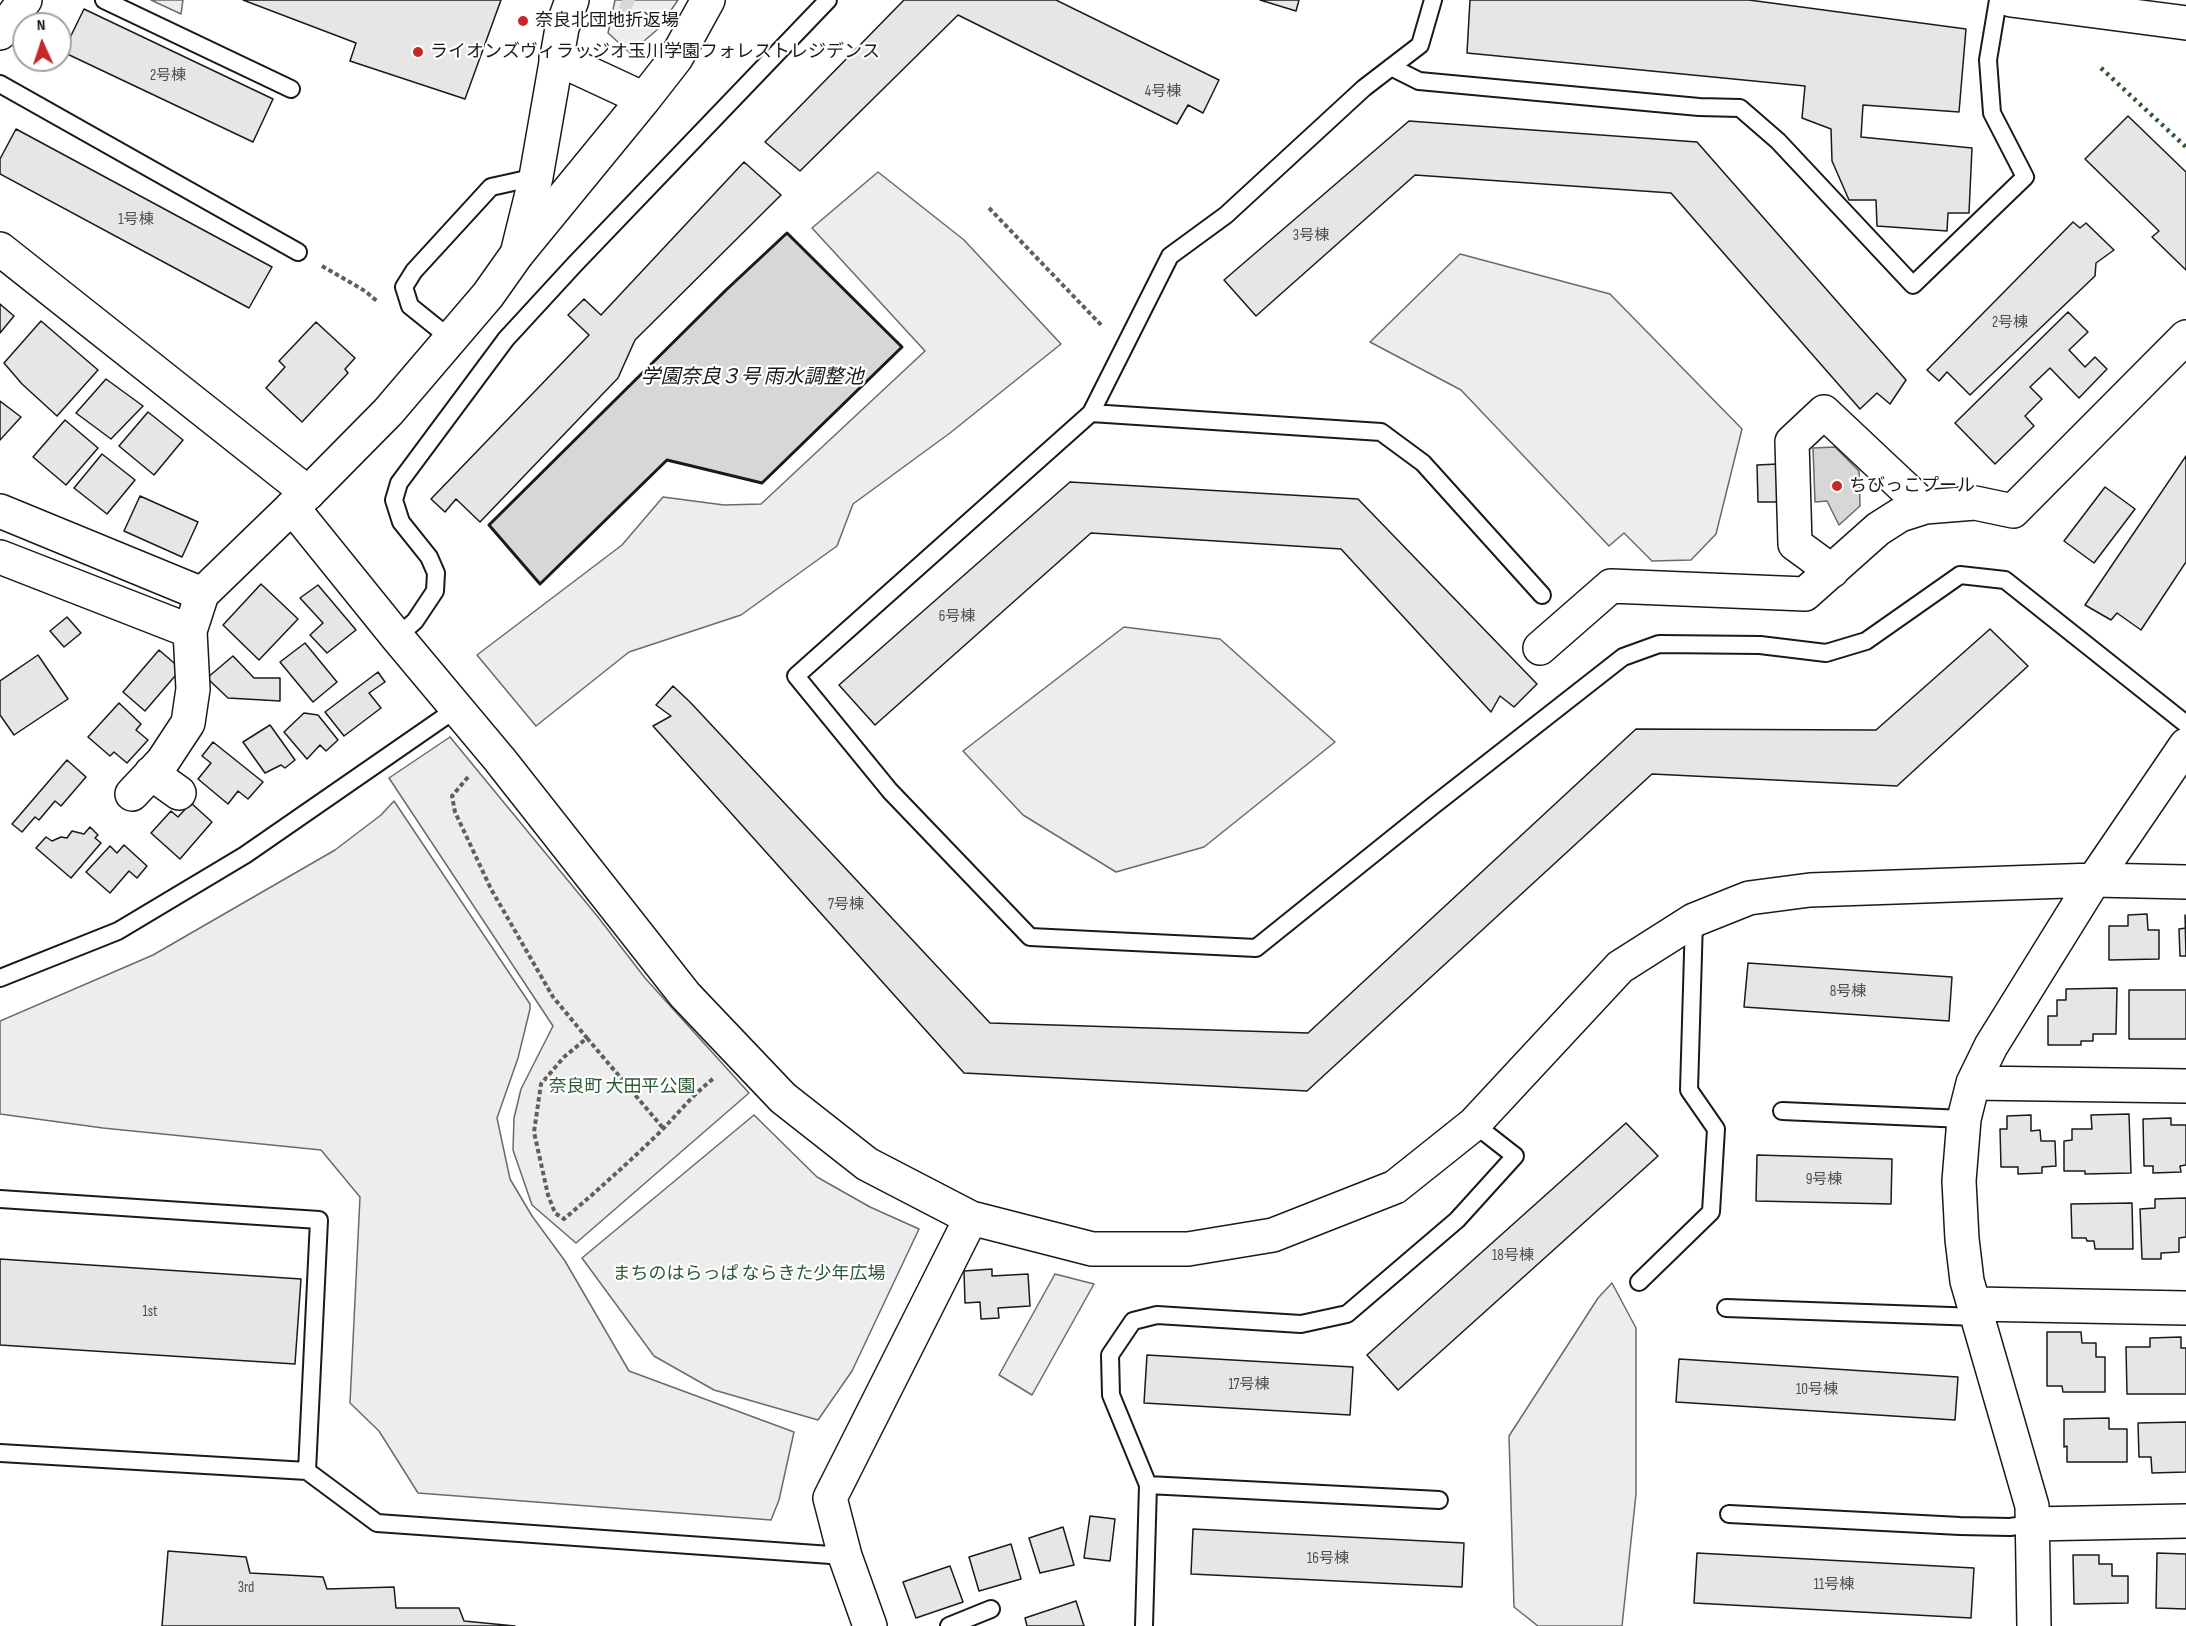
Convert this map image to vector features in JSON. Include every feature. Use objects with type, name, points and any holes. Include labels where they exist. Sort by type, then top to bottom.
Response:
[{"type":"street","points":[[0,33],[25,0]]},
{"type":"street","points":[[517,254],[536,177],[562,28],[572,0]]},
{"type":"street","points":[[179,793],[142,784],[163,761],[188,723],[193,689],[190,631],[202,594],[388,412],[451,339],[676,58],[708,0]]},
{"type":"street","points":[[2011,0],[2056,3],[2186,23]]},
{"type":"street","points":[[556,58],[644,99]]},
{"type":"street","points":[[0,249],[300,500],[397,637],[500,760],[685,995],[783,1098],[867,1164],[971,1218],[1092,1249],[1188,1250],[1273,1235],[1395,1187],[1474,1124],[1620,967],[1695,920],[1749,898],[1810,890],[2094,880],[2186,882]]},
{"type":"street","points":[[1540,648],[1611,586],[1805,594],[1878,529],[1900,515],[1925,507],[1975,503],[2013,511],[2186,337]]},
{"type":"street","points":[[1832,571],[1795,544],[1792,442],[1824,412],[1925,507]]},
{"type":"street","points":[[0,511],[202,594]]},
{"type":"street","points":[[0,557],[190,631]]},
{"type":"street","points":[[2034,1626],[2032,1506],[1967,1281],[1959,1181],[1964,1119],[1973,1083],[1990,1046],[2094,880],[2186,745]]},
{"type":"street","points":[[1973,1083],[2186,1086]]},
{"type":"street","points":[[870,1626],[845,1556],[830,1498],[971,1218]]},
{"type":"street","points":[[1976,1311],[2186,1308]]},
{"type":"street","points":[[2032,1524],[2186,1521]]},
{"type":"lane","points":[[104,0],[291,89]]},
{"type":"lane","points":[[397,637],[415,621],[435,591],[436,573],[429,557],[401,522],[394,500],[399,483],[506,339],[574,264],[593,247],[828,0]]},
{"type":"lane","points":[[1433,0],[1420,45],[1364,88],[1226,215],[1170,256],[1091,412],[796,676],[890,791],[1030,937],[1256,948],[1623,657],[1659,644],[1760,645],[1826,652],[1866,641],[1960,575],[2005,580],[2186,724]]},
{"type":"lane","points":[[1391,67],[1419,81],[1740,108],[1778,141],[1913,285],[2025,177],[1992,113],[1988,60],[1998,0]]},
{"type":"lane","points":[[0,84],[298,252]]},
{"type":"lane","points":[[451,339],[410,306],[404,287],[414,271],[492,187],[536,177]]},
{"type":"lane","points":[[1091,412],[1381,432],[1423,463],[1542,595]]},
{"type":"lane","points":[[0,978],[118,931],[245,855],[456,709]]},
{"type":"lane","points":[[1639,1282],[1711,1212],[1716,1129],[1689,1090],[1695,920]]},
{"type":"lane","points":[[1782,1111],[1964,1119]]},
{"type":"lane","points":[[1144,1626],[1148,1485],[1111,1395],[1110,1355],[1134,1321],[1157,1315],[1301,1324],[1347,1314],[1457,1220],[1515,1156],[1474,1124]]},
{"type":"lane","points":[[0,1199],[319,1220],[307,1471]]},
{"type":"lane","points":[[1726,1308],[1976,1311]]},
{"type":"lane","points":[[0,1453],[307,1471],[377,1523],[845,1556]]},
{"type":"lane","points":[[1148,1485],[1438,1500]]},
{"type":"lane","points":[[1729,1514],[1960,1526],[2010,1527],[2032,1524]]},
{"type":"lane","points":[[949,1626],[991,1609]]},
{"type":"path","points":[[989,208],[1124,349]]},
{"type":"path","points":[[298,252],[365,291]]},
{"type":"path","points":[[500,760],[465,778],[452,796],[455,812],[491,889],[553,997],[663,1128]]},
{"type":"path","points":[[587,1038],[564,1057],[541,1084],[534,1132],[548,1195],[555,1213],[564,1219],[618,1173],[695,1092],[744,1057]]},
{"type":"green space","points":[[151,0],[183,0],[181,14]]},
{"type":"green space","points":[[615,0],[678,0],[658,29],[630,53],[608,33]]},
{"type":"green space","points":[[878,172],[964,240],[1061,344],[950,433],[853,504],[837,546],[741,615],[629,652],[536,726],[477,655],[622,545],[663,497],[724,505],[761,504],[925,351],[812,228]]},
{"type":"green space","points":[[1460,254],[1610,294],[1742,429],[1716,534],[1691,560],[1652,561],[1624,533],[1609,546],[1461,390],[1370,342]]},
{"type":"green space","points":[[1124,627],[1220,639],[1335,742],[1204,847],[1116,872],[1023,815],[963,751]]},
{"type":"green space","name":"奈良町 大田平公園","points":[[450,737],[598,917],[645,978],[749,1093],[576,1243],[532,1205],[513,1150],[514,1118],[521,1089],[553,1026],[389,778]]},
{"type":"green space","points":[[394,801],[530,1004],[518,1058],[497,1118],[510,1179],[532,1216],[565,1261],[629,1371],[794,1432],[779,1500],[771,1520],[418,1493],[379,1431],[350,1403],[360,1197],[321,1150],[103,1128],[0,1114],[0,1021],[153,955],[335,850],[381,815]]},
{"type":"green space","name":"まちのはらっぱ ならきた少年広場","points":[[754,1115],[817,1177],[870,1207],[919,1229],[852,1371],[818,1420],[714,1390],[654,1356],[582,1258]]},
{"type":"green space","points":[[1055,1274],[1094,1284],[1032,1395],[999,1375]]},
{"type":"green space","points":[[1612,1283],[1636,1328],[1636,1494],[1622,1626],[1538,1626],[1514,1607],[1509,1436],[1598,1298]]},
{"type":"water","name":"学園奈良３号 雨水調整池","points":[[787,233],[902,347],[762,483],[667,460],[540,584],[489,525],[726,290]]},
{"type":"water","name":"ちびっこプール","points":[[1835,447],[1859,471],[1860,506],[1839,525],[1827,501],[1815,502],[1813,448]]},
{"type":"building","name":"ライオンズヴィラッジオ玉川学園フォレストレジデンス","points":[[243,0],[501,0],[465,99],[350,61],[356,43]]},
{"type":"building","points":[[904,0],[1056,0],[1219,80],[1203,113],[1188,105],[1177,124],[958,15],[800,171],[765,142]]},
{"type":"building","points":[[1260,0],[1299,0],[1296,11]]},
{"type":"building","points":[[1470,0],[1749,0],[1966,29],[1959,112],[1863,105],[1861,137],[1972,148],[1969,213],[1948,213],[1947,231],[1877,226],[1876,200],[1849,200],[1832,161],[1831,129],[1802,118],[1805,86],[1467,53]]},
{"type":"building","points":[[84,9],[273,99],[253,142],[72,56],[72,34]]},
{"type":"building","points":[[2128,116],[2186,172],[2186,270],[2152,237],[2159,231],[2085,159]]},
{"type":"building","points":[[1409,121],[1697,142],[1906,380],[1890,404],[1877,393],[1860,409],[1671,193],[1415,175],[1256,316],[1224,280]]},
{"type":"building","points":[[16,129],[272,267],[249,308],[0,174],[0,159]]},
{"type":"building","points":[[744,162],[781,195],[635,340],[618,378],[480,522],[456,499],[445,512],[431,499],[589,335],[568,315],[584,299],[601,315]]},
{"type":"building","points":[[2073,222],[2080,228],[2086,223],[2114,250],[2096,263],[2095,276],[1970,395],[1947,372],[1939,381],[1927,370]]},
{"type":"building","points":[[0,304],[14,316],[0,333]]},
{"type":"building","points":[[2068,312],[2088,332],[2069,350],[2085,367],[2095,357],[2107,369],[2079,398],[2050,368],[2030,387],[2042,399],[2025,416],[2034,426],[1995,464],[1955,423]]},
{"type":"building","points":[[41,321],[98,370],[57,416],[22,384],[4,363]]},
{"type":"building","points":[[316,322],[355,358],[345,369],[348,373],[302,422],[266,388],[285,367],[279,361]]},
{"type":"building","points":[[106,379],[143,406],[111,439],[76,413]]},
{"type":"building","points":[[0,401],[21,417],[0,440]]},
{"type":"building","points":[[148,412],[183,440],[154,475],[119,446]]},
{"type":"building","points":[[65,420],[98,448],[66,485],[33,457]]},
{"type":"building","points":[[102,454],[135,480],[107,514],[74,488]]},
{"type":"building","points":[[2186,456],[2186,562],[2141,630],[2117,613],[2111,620],[2085,605]]},
{"type":"building","points":[[1778,464],[1779,502],[1758,502],[1757,465]]},
{"type":"building","points":[[1070,482],[1358,499],[1537,684],[1514,707],[1500,696],[1491,712],[1341,549],[1091,533],[875,725],[839,685]]},
{"type":"building","points":[[2105,487],[2135,509],[2094,563],[2064,541]]},
{"type":"building","points":[[140,496],[198,522],[182,557],[124,531]]},
{"type":"building","points":[[261,584],[298,619],[259,660],[223,625]]},
{"type":"building","points":[[318,585],[356,630],[327,653],[310,635],[323,623],[300,598]]},
{"type":"building","points":[[67,617],[81,633],[64,647],[50,631]]},
{"type":"building","points":[[1990,629],[2028,666],[1897,786],[1652,774],[1307,1091],[964,1073],[653,726],[671,716],[656,705],[673,686],[990,1023],[1308,1033],[1636,729],[1876,730]]},
{"type":"building","points":[[305,643],[337,682],[313,702],[280,662]]},
{"type":"building","points":[[159,650],[181,669],[145,711],[123,692]]},
{"type":"building","points":[[38,655],[68,699],[14,735],[0,715],[0,681]]},
{"type":"building","points":[[233,656],[254,678],[280,678],[280,701],[228,698],[207,678]]},
{"type":"building","points":[[378,672],[385,682],[369,693],[381,708],[344,736],[325,712]]},
{"type":"building","points":[[119,703],[141,724],[136,730],[148,740],[127,763],[114,752],[110,756],[88,737]]},
{"type":"building","points":[[304,713],[318,715],[338,740],[326,751],[320,745],[307,759],[284,732]]},
{"type":"building","points":[[270,725],[295,760],[285,768],[281,765],[265,773],[243,742]]},
{"type":"building","points":[[213,742],[263,782],[248,799],[238,791],[228,804],[198,779],[211,763],[202,756]]},
{"type":"building","points":[[67,760],[86,777],[61,806],[55,801],[39,820],[35,817],[22,832],[12,824]]},
{"type":"building","points":[[191,803],[212,822],[180,859],[151,833],[171,811],[178,817]]},
{"type":"building","points":[[90,827],[98,835],[95,838],[101,843],[71,878],[36,848],[46,837],[52,841],[61,837],[67,838],[72,831],[84,834]]},
{"type":"building","points":[[124,845],[147,866],[137,878],[129,871],[110,893],[86,872],[110,846],[117,853]]},
{"type":"building","points":[[2147,914],[2148,930],[2159,930],[2159,959],[2109,960],[2109,926],[2128,926],[2128,915]]},
{"type":"building","points":[[2185,928],[2186,956],[2180,956],[2179,929]]},
{"type":"building","points":[[1748,963],[1952,977],[1949,1021],[1744,1007]]},
{"type":"building","points":[[2117,988],[2116,1034],[2093,1034],[2093,1041],[2081,1041],[2081,1045],[2048,1045],[2048,1016],[2057,1016],[2057,1000],[2066,1000],[2066,989]]},
{"type":"building","points":[[2129,990],[2186,990],[2186,1039],[2129,1039]]},
{"type":"building","points":[[2129,1114],[2131,1173],[2085,1174],[2085,1171],[2064,1171],[2064,1141],[2072,1140],[2072,1129],[2092,1129],[2091,1115]]},
{"type":"building","points":[[2031,1115],[2031,1131],[2040,1130],[2041,1141],[2055,1141],[2056,1166],[2042,1167],[2042,1173],[2018,1174],[2018,1167],[2001,1167],[2000,1129],[2007,1129],[2007,1116]]},
{"type":"building","points":[[2171,1118],[2171,1125],[2186,1125],[2186,1165],[2180,1166],[2181,1172],[2153,1173],[2153,1166],[2144,1166],[2143,1119]]},
{"type":"building","points":[[1626,1123],[1658,1156],[1398,1390],[1367,1355]]},
{"type":"building","points":[[1757,1155],[1892,1159],[1891,1204],[1756,1201]]},
{"type":"building","points":[[2186,1198],[2186,1237],[2179,1238],[2179,1252],[2161,1253],[2161,1259],[2142,1259],[2140,1209],[2155,1208],[2155,1199]]},
{"type":"building","points":[[2132,1203],[2133,1249],[2095,1249],[2094,1241],[2087,1241],[2086,1238],[2072,1238],[2071,1204]]},
{"type":"building","points":[[0,1259],[301,1279],[295,1364],[0,1345]]},
{"type":"building","points":[[992,1269],[992,1276],[1028,1274],[1030,1306],[998,1308],[999,1318],[981,1319],[980,1302],[965,1303],[964,1271]]},
{"type":"building","points":[[2047,1332],[2081,1332],[2082,1343],[2096,1343],[2096,1357],[2105,1357],[2105,1392],[2063,1392],[2062,1386],[2047,1386]]},
{"type":"building","points":[[2181,1337],[2181,1348],[2186,1348],[2186,1394],[2127,1394],[2126,1347],[2150,1347],[2150,1338]]},
{"type":"building","points":[[1147,1355],[1353,1367],[1350,1415],[1144,1403]]},
{"type":"building","points":[[1679,1359],[1958,1377],[1955,1420],[1676,1402]]},
{"type":"building","points":[[2109,1418],[2109,1429],[2127,1429],[2127,1462],[2067,1462],[2067,1446],[2064,1447],[2064,1419]]},
{"type":"building","points":[[2186,1422],[2186,1472],[2152,1473],[2151,1457],[2139,1457],[2138,1423]]},
{"type":"building","points":[[1090,1516],[1115,1519],[1110,1561],[1084,1558]]},
{"type":"building","points":[[1063,1527],[1074,1565],[1040,1573],[1029,1538]]},
{"type":"building","points":[[1193,1529],[1464,1543],[1462,1587],[1191,1574]]},
{"type":"building","points":[[1011,1544],[1021,1579],[979,1591],[969,1557]]},
{"type":"building","points":[[168,1551],[246,1557],[250,1573],[323,1577],[327,1589],[394,1587],[396,1608],[459,1608],[464,1621],[515,1626],[162,1626]]},
{"type":"building","points":[[1697,1553],[1974,1568],[1971,1618],[1694,1603]]},
{"type":"building","points":[[2157,1553],[2186,1554],[2186,1609],[2156,1608]]},
{"type":"building","points":[[2073,1555],[2099,1555],[2099,1564],[2112,1564],[2112,1576],[2128,1576],[2128,1603],[2074,1604]]},
{"type":"building","points":[[950,1566],[963,1602],[916,1618],[903,1582]]},
{"type":"building","points":[[1076,1601],[1084,1626],[1027,1626],[1025,1618]]},
{"type":"waterway","points":[[623,12],[629,0]]},
{"type":"hedge","points":[[2101,68],[2186,147]]},
{"type":"wall","points":[[787,233],[902,347],[762,483],[667,460],[540,584],[489,525],[726,290],[787,233]]},
{"type":"place","name":"奈良北団地折返場","points":[[523,21]]},
{"type":"place","name":"ライオンズヴィラッジオ玉川学園フォレストレジデンス","points":[[418,52]]},
{"type":"place","name":"ちびっこプール","points":[[1837,486]]}]
